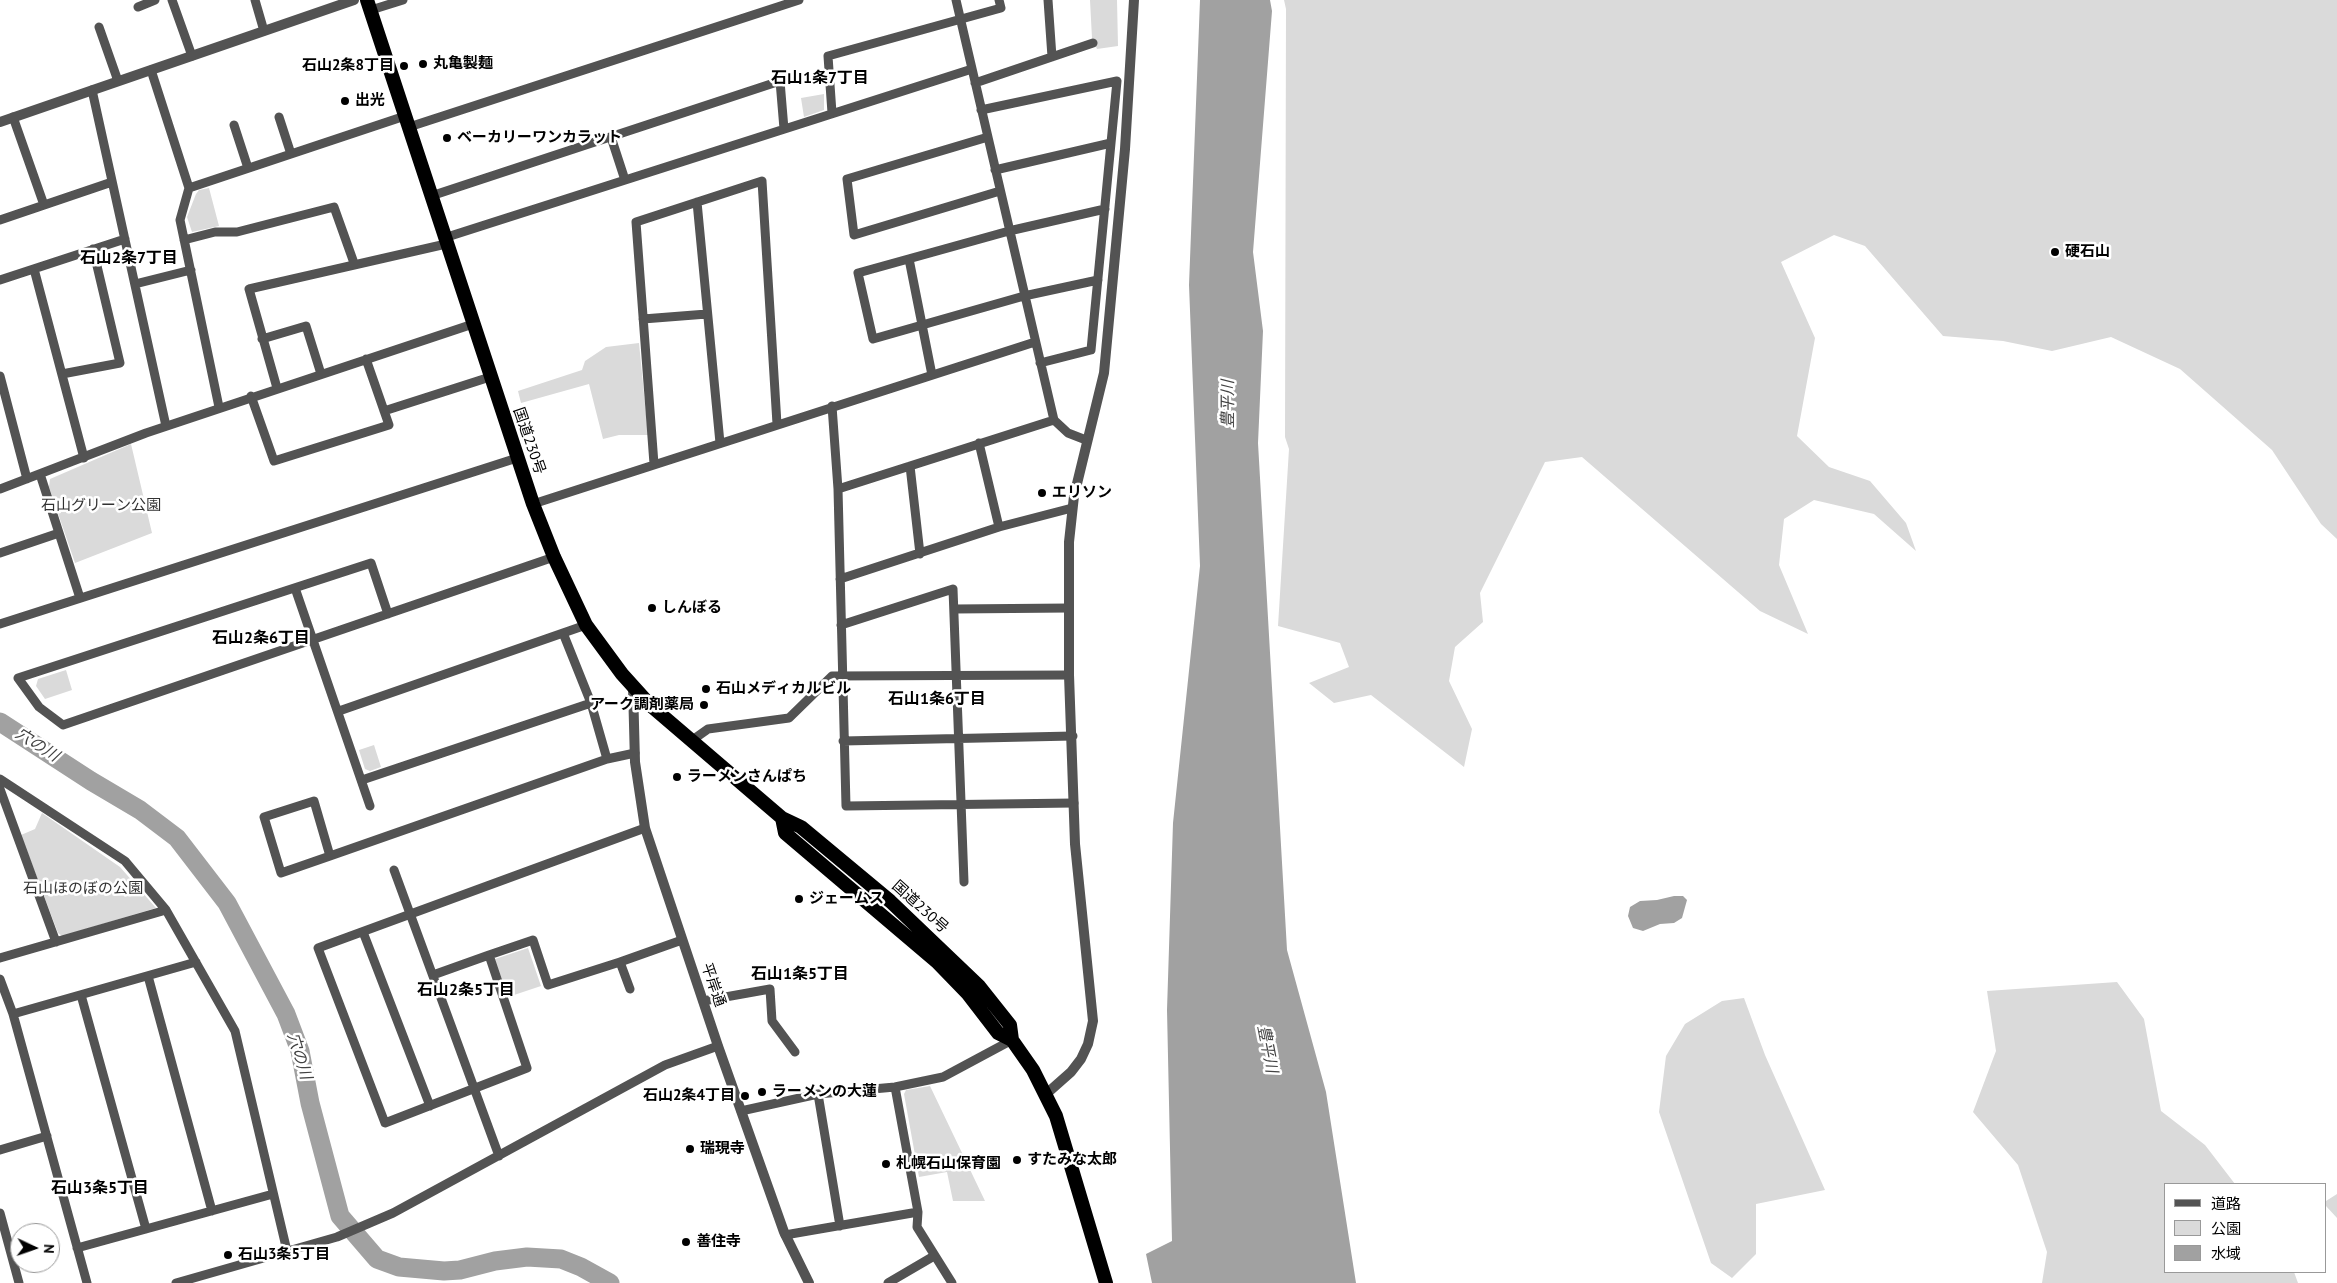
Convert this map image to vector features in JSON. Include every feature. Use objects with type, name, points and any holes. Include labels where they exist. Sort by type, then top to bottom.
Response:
[{"type":"highway","name":"国道230号","points":[[369,5],[472,324],[533,504],[554,557],[586,625],[633,687],[691,741],[782,818],[800,827],[890,901],[944,950],[979,986],[1010,1025],[1012,1040],[1033,1070],[1056,1116],[1106,1283]]},
{"type":"street","points":[[138,7],[156,0]]},
{"type":"street","points":[[172,0],[192,56]]},
{"type":"street","points":[[254,0],[264,31]]},
{"type":"street","points":[[0,122],[354,0]]},
{"type":"street","points":[[369,5],[403,0]]},
{"type":"street","points":[[189,188],[290,154],[407,122],[776,4],[799,0]]},
{"type":"street","points":[[956,0],[1054,420],[1068,433],[1086,440]]},
{"type":"street","points":[[832,114],[828,56],[1001,8],[1000,0]]},
{"type":"street","points":[[1048,0],[1052,57]]},
{"type":"street","points":[[1044,1095],[1071,1072],[1081,1059],[1088,1044],[1093,1020],[1082,922],[1074,803],[1069,675],[1069,542],[1072,508],[1086,440],[1104,373],[1125,149],[1134,0]]},
{"type":"street","points":[[99,27],[118,81]]},
{"type":"street","points":[[975,83],[1093,43]]},
{"type":"street","points":[[276,388],[249,289],[445,241],[625,180],[972,69]]},
{"type":"street","points":[[151,70],[189,188],[180,220],[220,407]]},
{"type":"street","points":[[431,196],[780,81],[784,129]]},
{"type":"street","points":[[981,110],[1117,81],[1091,350],[1040,363]]},
{"type":"street","points":[[92,90],[166,426]]},
{"type":"street","points":[[13,117],[44,205]]},
{"type":"street","points":[[279,117],[290,154]]},
{"type":"street","points":[[234,125],[248,168]]},
{"type":"street","points":[[611,137],[625,180]]},
{"type":"street","points":[[988,137],[847,179],[854,235],[1000,191]]},
{"type":"street","points":[[995,170],[1111,143]]},
{"type":"street","points":[[654,464],[636,222],[762,181],[777,424]]},
{"type":"street","points":[[0,220],[112,182]]},
{"type":"street","points":[[696,202],[720,443]]},
{"type":"street","points":[[184,240],[215,232],[237,232],[334,207],[354,264]]},
{"type":"street","points":[[1098,280],[1024,296],[873,340],[858,274],[1009,231],[1105,209]]},
{"type":"street","points":[[0,280],[125,239]]},
{"type":"street","points":[[62,374],[120,363],[93,250]]},
{"type":"street","points":[[909,259],[932,374]]},
{"type":"street","points":[[34,269],[84,458]]},
{"type":"street","points":[[135,284],[191,270]]},
{"type":"street","points":[[643,319],[707,314]]},
{"type":"street","points":[[0,489],[251,396],[472,324]]},
{"type":"street","points":[[262,339],[306,326],[321,374]]},
{"type":"street","points":[[533,504],[1035,342]]},
{"type":"street","points":[[251,396],[274,461],[389,425],[366,359]]},
{"type":"street","points":[[0,376],[28,479]]},
{"type":"street","points":[[384,411],[490,377]]},
{"type":"street","points":[[832,406],[838,489],[846,806],[1074,803]]},
{"type":"street","points":[[838,489],[1054,420]]},
{"type":"street","points":[[979,443],[999,527]]},
{"type":"street","points":[[0,624],[518,458]]},
{"type":"street","points":[[910,466],[920,554]]},
{"type":"street","points":[[40,474],[80,598]]},
{"type":"street","points":[[840,579],[999,527],[1072,508]]},
{"type":"street","points":[[0,553],[59,533]]},
{"type":"street","points":[[388,614],[371,563],[18,678],[39,707],[63,726],[554,557]]},
{"type":"street","points":[[295,588],[339,711],[370,806]]},
{"type":"street","points":[[842,625],[953,589],[964,882]]},
{"type":"street","points":[[955,609],[1069,608]]},
{"type":"street","points":[[339,711],[586,625]]},
{"type":"street","points":[[563,633],[591,703],[608,759]]},
{"type":"street","points":[[691,741],[708,729],[789,718],[832,676],[1069,675]]},
{"type":"street","name":"平岸通","points":[[633,687],[634,753],[645,828],[718,1046],[785,1235],[809,1283]]},
{"type":"street","points":[[362,780],[591,703]]},
{"type":"street","points":[[844,741],[1072,736]]},
{"type":"street","points":[[330,856],[314,801],[264,817],[281,873],[330,856],[608,759],[634,753]]},
{"type":"street","points":[[0,779],[125,861],[166,910],[235,1031],[287,1251]]},
{"type":"street","points":[[0,790],[56,942]]},
{"type":"street","points":[[489,955],[527,1068],[385,1123],[318,948],[645,828]]},
{"type":"street","points":[[394,870],[499,1156]]},
{"type":"street","points":[[0,958],[166,910]]},
{"type":"street","points":[[363,932],[430,1106]]},
{"type":"street","points":[[433,975],[533,940],[548,985],[682,940]]},
{"type":"street","points":[[13,1014],[196,962]]},
{"type":"street","points":[[620,962],[630,989]]},
{"type":"street","points":[[148,976],[212,1211]]},
{"type":"street","points":[[0,980],[13,1014],[87,1283]]},
{"type":"street","points":[[703,1001],[765,988],[770,989],[772,1021],[795,1052]]},
{"type":"street","points":[[81,995],[146,1229]]},
{"type":"street","points":[[741,1110],[818,1094],[895,1087],[943,1077],[1012,1040]]},
{"type":"street","points":[[176,1283],[337,1237],[393,1212],[665,1065],[718,1046]]},
{"type":"street","points":[[895,1087],[918,1212],[916,1227],[952,1283]]},
{"type":"street","points":[[818,1094],[840,1226]]},
{"type":"street","points":[[0,1150],[47,1136]]},
{"type":"street","points":[[77,1248],[273,1194]]},
{"type":"street","points":[[785,1235],[918,1212]]},
{"type":"street","points":[[0,1213],[19,1283]]},
{"type":"street","points":[[888,1283],[934,1256]]},
{"type":"green space","points":[[1090,0],[1117,0],[1118,46],[1097,49],[1092,38]]},
{"type":"green space","points":[[1284,0],[2337,0],[2337,539],[2321,524],[2272,450],[2180,369],[2111,337],[2052,351],[2003,341],[1943,336],[1865,246],[1834,235],[1781,262],[1815,338],[1797,436],[1829,467],[1870,481],[1906,523],[1916,551],[1874,514],[1814,500],[1784,519],[1779,565],[1808,634],[1760,611],[1582,457],[1545,462],[1480,593],[1483,622],[1455,647],[1449,681],[1472,729],[1464,767],[1371,695],[1334,703],[1309,683],[1349,667],[1340,643],[1278,626],[1289,449],[1285,437],[1286,9]]},
{"type":"green space","points":[[824,94],[824,110],[804,117],[801,98]]},
{"type":"green space","points":[[209,188],[219,226],[192,232],[187,217],[199,190]]},
{"type":"green space","points":[[639,343],[648,435],[619,435],[603,439],[589,384],[521,403],[518,391],[582,370],[585,361],[606,347]]},
{"type":"green space","name":"石山グリーン公園","points":[[131,444],[152,533],[75,563],[49,487],[50,479]]},
{"type":"green space","points":[[66,670],[72,690],[45,699],[36,686],[38,679]]},
{"type":"green space","points":[[374,745],[381,767],[370,771],[365,769],[359,750]]},
{"type":"green space","name":"石山ほのぼの公園","points":[[42,813],[120,867],[156,908],[62,936],[58,933],[21,835],[35,829]]},
{"type":"green space","points":[[528,948],[541,986],[508,997],[495,959]]},
{"type":"green space","points":[[2117,982],[2144,1019],[2161,1111],[2205,1145],[2234,1183],[2164,1183],[2164,1273],[2294,1273],[2298,1283],[2042,1283],[2047,1252],[2018,1165],[1973,1112],[1996,1051],[1987,991]]},
{"type":"green space","points":[[1744,998],[1765,1055],[1825,1190],[1756,1204],[1756,1254],[1732,1278],[1711,1263],[1659,1112],[1666,1056],[1685,1024],[1722,1001]]},
{"type":"green space","points":[[930,1086],[985,1201],[953,1201],[947,1172],[919,1177],[904,1094],[906,1090]]},
{"type":"green space","points":[[2337,1194],[2337,1218],[2327,1207],[2327,1200]]},
{"type":"water","name":"豊平川","points":[[1200,0],[1270,0],[1272,11],[1253,252],[1263,331],[1258,443],[1287,950],[1326,1092],[1356,1283],[1152,1283],[1146,1254],[1172,1241],[1167,1010],[1173,823],[1200,566],[1189,285]]},
{"type":"water","points":[[1683,896],[1687,900],[1682,918],[1674,923],[1660,924],[1643,931],[1633,928],[1628,916],[1630,907],[1640,901]]},
{"type":"waterway","name":"穴の川","points":[[0,722],[91,781],[140,810],[177,838],[227,903],[286,1014],[300,1051],[310,1103],[340,1216],[377,1259],[399,1267],[444,1271],[460,1270],[495,1261],[527,1257],[561,1259],[581,1267],[610,1283]]},
{"type":"place","name":"丸亀製麺","points":[[423,64]]},
{"type":"place","name":"石山2条8丁目","points":[[404,66]]},
{"type":"place","name":"出光","points":[[345,101]]},
{"type":"place","name":"ベーカリーワンカラット","points":[[447,138]]},
{"type":"place","name":"硬石山","points":[[2055,252]]},
{"type":"place","name":"エリソン","points":[[1042,493]]},
{"type":"place","name":"しんぼる","points":[[652,608]]},
{"type":"place","name":"石山メディカルビル","points":[[706,689]]},
{"type":"place","name":"アーク調剤薬局","points":[[704,705]]},
{"type":"place","name":"ラーメンさんぱち","points":[[677,777]]},
{"type":"place","name":"ジェームス","points":[[799,899]]},
{"type":"place","name":"ラーメンの大蓮","points":[[762,1092]]},
{"type":"place","name":"石山2条4丁目","points":[[745,1096]]},
{"type":"place","name":"瑞現寺","points":[[690,1149]]},
{"type":"place","name":"すたみな太郎","points":[[1017,1160]]},
{"type":"place","name":"札幌石山保育園","points":[[886,1164]]},
{"type":"place","name":"善住寺","points":[[686,1242]]},
{"type":"place","name":"石山3条5丁目","points":[[228,1255]]},
{"type":"district","name":"石山1条7丁目","points":[[820,78]]},
{"type":"district","name":"石山2条7丁目","points":[[129,258]]},
{"type":"district","name":"石山2条6丁目","points":[[261,638]]},
{"type":"district","name":"石山1条6丁目","points":[[937,699]]},
{"type":"district","name":"石山1条5丁目","points":[[800,974]]},
{"type":"district","name":"石山2条5丁目","points":[[466,990]]},
{"type":"district","name":"石山3条5丁目","points":[[100,1188]]}]
